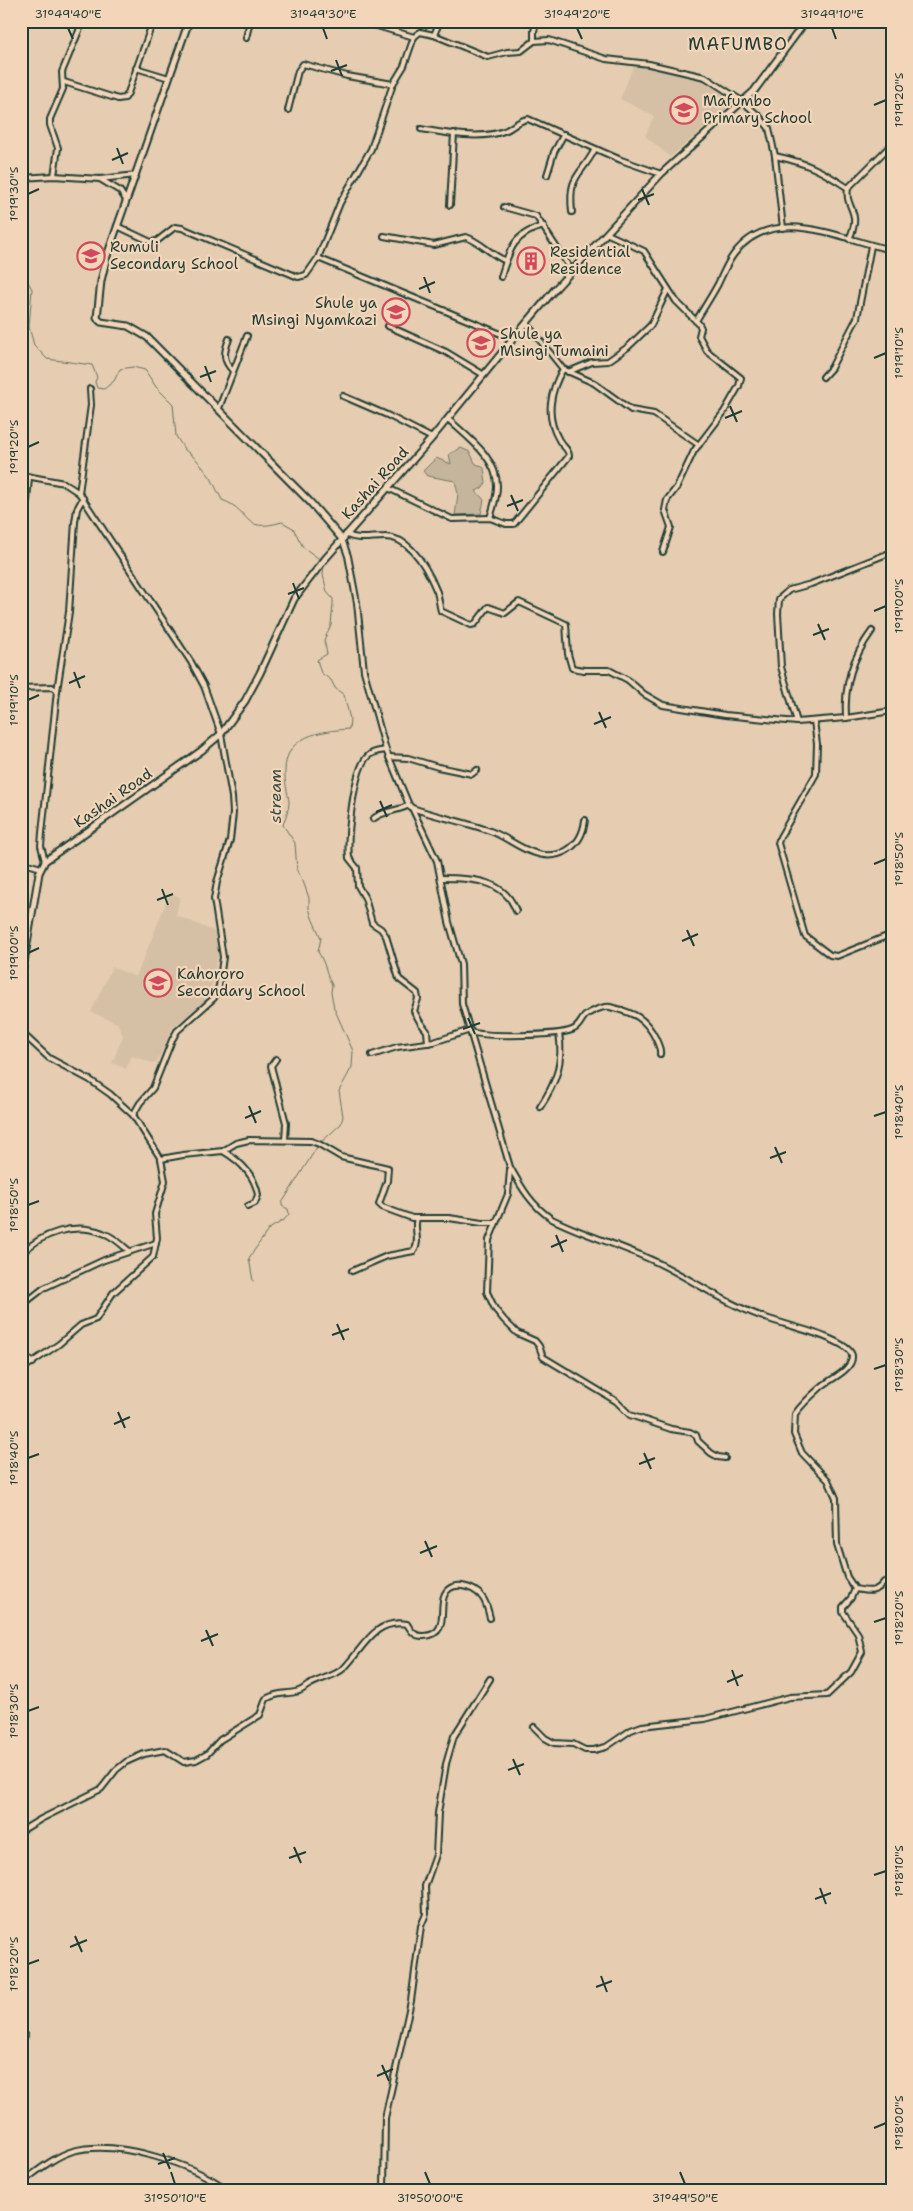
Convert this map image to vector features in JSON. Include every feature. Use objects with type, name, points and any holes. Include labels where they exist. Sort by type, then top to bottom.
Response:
[{"type":"street","points":[[54,176],[58,153],[50,119],[60,98],[64,82],[62,72],[83,21]]},
{"type":"street","points":[[64,82],[122,99],[128,93],[153,21]]},
{"type":"street","points":[[189,21],[126,205],[117,226],[101,281],[98,320],[128,326],[147,337],[344,537],[357,603],[364,670],[386,750],[437,861],[449,922],[462,964],[462,1004],[510,1168],[521,1188],[539,1209],[552,1219],[664,1266],[756,1314],[832,1340],[849,1349],[852,1354],[852,1361],[841,1374],[824,1385],[799,1409],[795,1414],[793,1426],[802,1453],[828,1480],[836,1498],[837,1545],[847,1577],[855,1589]]},
{"type":"street","points":[[246,38],[250,21]]},
{"type":"street","points":[[370,21],[377,26],[414,37]]},
{"type":"street","points":[[434,35],[440,21]]},
{"type":"street","points":[[534,40],[534,31],[538,21]]},
{"type":"street","name":"Kashai Road","points":[[21,979],[41,868],[45,861],[193,757],[221,734],[245,701],[294,599],[320,565],[432,438],[512,339],[572,271],[608,234],[661,174],[754,91],[806,21]]},
{"type":"street","points":[[117,226],[151,242],[159,240],[175,227],[182,228],[298,277],[309,273],[318,258],[340,203],[370,149],[393,84],[404,66],[414,37],[420,32],[434,35],[488,57],[507,52],[521,51],[534,40],[559,42],[606,59],[685,71],[705,77],[742,101],[769,128],[775,156],[783,228]]},
{"type":"street","points":[[288,110],[298,71],[303,64],[347,76],[393,84]]},
{"type":"street","points":[[136,68],[170,78]]},
{"type":"street","points":[[421,129],[479,136],[504,131],[520,121],[528,119],[596,149],[661,174]]},
{"type":"street","points":[[450,206],[454,133]]},
{"type":"street","points":[[547,175],[554,152],[564,134]]},
{"type":"street","points":[[849,239],[855,224],[847,193],[848,188],[892,144]]},
{"type":"street","points":[[572,212],[571,191],[574,178],[586,166],[596,149]]},
{"type":"street","points":[[775,156],[805,162],[848,188]]},
{"type":"street","points":[[21,178],[54,176],[100,179],[136,175]]},
{"type":"street","points":[[100,179],[120,190],[126,199],[126,205]]},
{"type":"street","points":[[504,207],[534,214],[544,226],[557,250],[572,271]]},
{"type":"street","points":[[501,277],[506,261],[518,237],[528,231],[544,226]]},
{"type":"street","points":[[696,321],[733,255],[743,244],[757,235],[783,228],[813,229],[871,246],[892,250]]},
{"type":"street","points":[[608,234],[644,251],[668,289],[701,328],[699,336],[707,351],[728,369],[740,375],[742,381],[724,412],[690,458],[677,487],[667,500],[666,510],[671,527],[663,552]]},
{"type":"street","points":[[384,236],[434,245],[466,237],[506,261]]},
{"type":"street","points":[[823,377],[831,368],[856,318],[871,246]]},
{"type":"street","points":[[318,258],[512,339]]},
{"type":"street","points":[[568,372],[592,362],[608,361],[628,347],[651,324],[668,289]]},
{"type":"street","points":[[526,323],[563,369],[594,384],[631,410],[654,414],[699,445]]},
{"type":"street","points":[[388,326],[446,352],[484,374]]},
{"type":"street","points":[[219,408],[247,336]]},
{"type":"street","points":[[229,339],[224,356],[226,363],[233,371]]},
{"type":"street","points":[[388,488],[452,519],[490,518],[506,524],[514,524],[569,453],[554,431],[551,422],[552,390],[563,369]]},
{"type":"street","points":[[79,493],[91,405],[90,389]]},
{"type":"street","points":[[343,396],[387,415],[432,438]]},
{"type":"street","points":[[448,419],[478,447],[494,468],[497,487],[490,518]]},
{"type":"street","points":[[21,475],[64,483],[83,498],[191,662],[204,686],[221,734],[233,812],[230,840],[217,882],[214,899],[223,956],[219,986],[214,998],[207,1006],[177,1032],[153,1088],[133,1115]]},
{"type":"street","points":[[27,501],[29,477]]},
{"type":"street","points":[[45,861],[42,852],[42,832],[57,691],[69,612],[75,522],[77,509],[83,498]]},
{"type":"street","points":[[344,537],[386,537],[401,540],[414,552],[427,574],[436,590],[441,611],[471,625],[488,607],[505,613],[519,602],[562,622],[567,627],[568,654],[572,668],[609,670],[628,680],[658,703],[669,707],[741,717],[797,722],[846,718],[892,711]]},
{"type":"street","points":[[797,722],[781,667],[779,600],[789,590],[811,584],[892,552]]},
{"type":"street","points":[[846,718],[847,685],[863,643],[872,631]]},
{"type":"street","points":[[21,688],[52,687],[57,691]]},
{"type":"street","points":[[814,721],[817,744],[816,774],[778,843],[804,936],[830,955],[837,956],[892,934]]},
{"type":"street","points":[[386,750],[372,753],[363,764],[353,796],[349,858],[357,868],[358,886],[365,898],[372,923],[386,936],[399,979],[417,993],[418,999],[414,1011],[427,1030],[428,1043]]},
{"type":"street","points":[[389,757],[408,758],[461,773],[472,774],[477,770]]},
{"type":"street","points":[[373,819],[380,814],[411,807],[498,834],[531,852],[556,855],[568,851],[577,842],[582,834],[585,820]]},
{"type":"street","points":[[21,862],[41,868]]},
{"type":"street","points":[[441,878],[474,880],[501,889],[507,893],[516,911]]},
{"type":"street","points":[[372,1055],[397,1047],[428,1043],[470,1031],[488,1035],[559,1033],[575,1029],[591,1012],[605,1006],[628,1012],[644,1019],[661,1050],[660,1054]]},
{"type":"street","points":[[21,1032],[49,1058],[90,1080],[110,1094],[133,1115],[161,1159],[165,1181],[155,1214],[156,1243],[153,1256],[113,1293],[98,1316],[81,1325],[60,1344],[21,1370]]},
{"type":"street","points":[[540,1108],[548,1095],[561,1060],[562,1050],[559,1033]]},
{"type":"street","points":[[276,1059],[271,1066],[286,1123],[285,1140]]},
{"type":"street","points":[[161,1159],[223,1151],[244,1141],[311,1141],[341,1157],[388,1168],[387,1181],[380,1206],[404,1216],[495,1223]]},
{"type":"street","points":[[223,1151],[244,1167],[253,1179],[258,1196],[255,1202],[248,1206]]},
{"type":"street","points":[[510,1168],[508,1194],[489,1240],[487,1292],[495,1309],[512,1328],[535,1341],[543,1357],[548,1361],[616,1401],[626,1412],[672,1429],[690,1432],[696,1435],[698,1441],[711,1452],[718,1457],[725,1458]]},
{"type":"street","points":[[352,1271],[387,1256],[414,1251],[417,1243],[415,1228],[418,1218]]},
{"type":"street","points":[[21,1254],[41,1238],[56,1232],[84,1228],[104,1233],[128,1251]]},
{"type":"street","points":[[21,1306],[44,1288],[104,1260],[156,1243]]},
{"type":"street","points":[[21,1352],[33,1363]]},
{"type":"street","points":[[855,1589],[875,1591],[884,1582],[892,1582]]},
{"type":"street","points":[[21,1831],[41,1819],[101,1790],[116,1770],[134,1758],[165,1750],[184,1762],[196,1760],[207,1754],[220,1740],[260,1715],[266,1699],[282,1692],[299,1691],[344,1668],[365,1640],[380,1628],[398,1622],[407,1624],[413,1633],[419,1636],[433,1633],[440,1627],[444,1596],[448,1590],[456,1586],[466,1586],[475,1590],[485,1603],[490,1618]]},
{"type":"street","points":[[534,1727],[545,1738],[554,1742],[573,1744],[585,1750],[594,1750],[606,1747],[631,1730],[642,1726],[705,1719],[790,1697],[827,1695],[850,1672],[862,1652],[858,1634],[844,1612],[844,1607],[855,1589]]},
{"type":"street","points":[[384,2190],[385,2118],[411,2001],[421,1926],[426,1914],[425,1886],[436,1855],[438,1812],[446,1764],[454,1736],[490,1679]]},
{"type":"street","points":[[21,2183],[60,2156],[73,2151],[112,2148],[136,2151],[158,2158],[215,2180],[228,2190]]},
{"type":"shaded area","name":"Mafumbo Primary School","points":[[634,65],[681,71],[706,77],[735,102],[670,157],[645,136],[654,116],[620,99]]},
{"type":"shaded area","points":[[461,448],[470,452],[475,463],[484,468],[486,483],[476,491],[484,500],[481,514],[455,515],[458,494],[455,481],[427,476],[423,471],[436,458],[451,464],[449,454]]},
{"type":"shaded area","name":"Kahororo Secondary School","points":[[170,893],[180,897],[176,915],[216,932],[219,950],[211,988],[205,1002],[172,1028],[156,1064],[132,1056],[126,1069],[112,1063],[123,1036],[117,1023],[91,1012],[112,967],[136,977]]},
{"type":"waterway","name":"stream","points":[[21,242],[27,247],[24,275],[32,289],[29,327],[34,345],[47,359],[92,365],[97,377],[95,382],[97,388],[104,389],[114,381],[120,369],[133,367],[145,370],[156,387],[173,404],[176,436],[184,449],[196,459],[211,478],[222,500],[239,510],[253,523],[269,525],[282,522],[293,528],[303,547],[322,561]]},
{"type":"waterway","name":"stream","points":[[253,1281],[249,1258],[269,1229],[284,1220],[289,1214],[288,1209],[282,1206],[282,1203],[319,1144],[341,1124],[343,1116],[339,1091],[352,1067],[353,1051],[334,1008],[331,992],[332,985],[318,952],[321,938],[312,918],[309,898],[303,881],[297,871],[295,843],[283,825],[289,802],[285,771],[291,750],[306,737],[327,731],[349,729],[350,719],[344,695],[335,688],[331,680],[321,673],[317,660],[327,654],[324,640],[331,625],[333,604],[333,599],[327,592],[323,575],[324,564]]},
{"type":"place","name":"Mafumbo Primary School","points":[[684,110]]},
{"type":"place","name":"Rumuli Secondary School","points":[[91,256]]},
{"type":"place","name":"Residential Residence","points":[[531,261]]},
{"type":"place","name":"Shule ya Msingi Nyamkazi","points":[[396,312]]},
{"type":"place","name":"Shule ya Msingi Tumaini","points":[[481,343]]},
{"type":"place","name":"Kahororo Secondary School","points":[[158,983]]},
{"type":"district","name":"MAFUMBO","points":[[738,44]]}]
